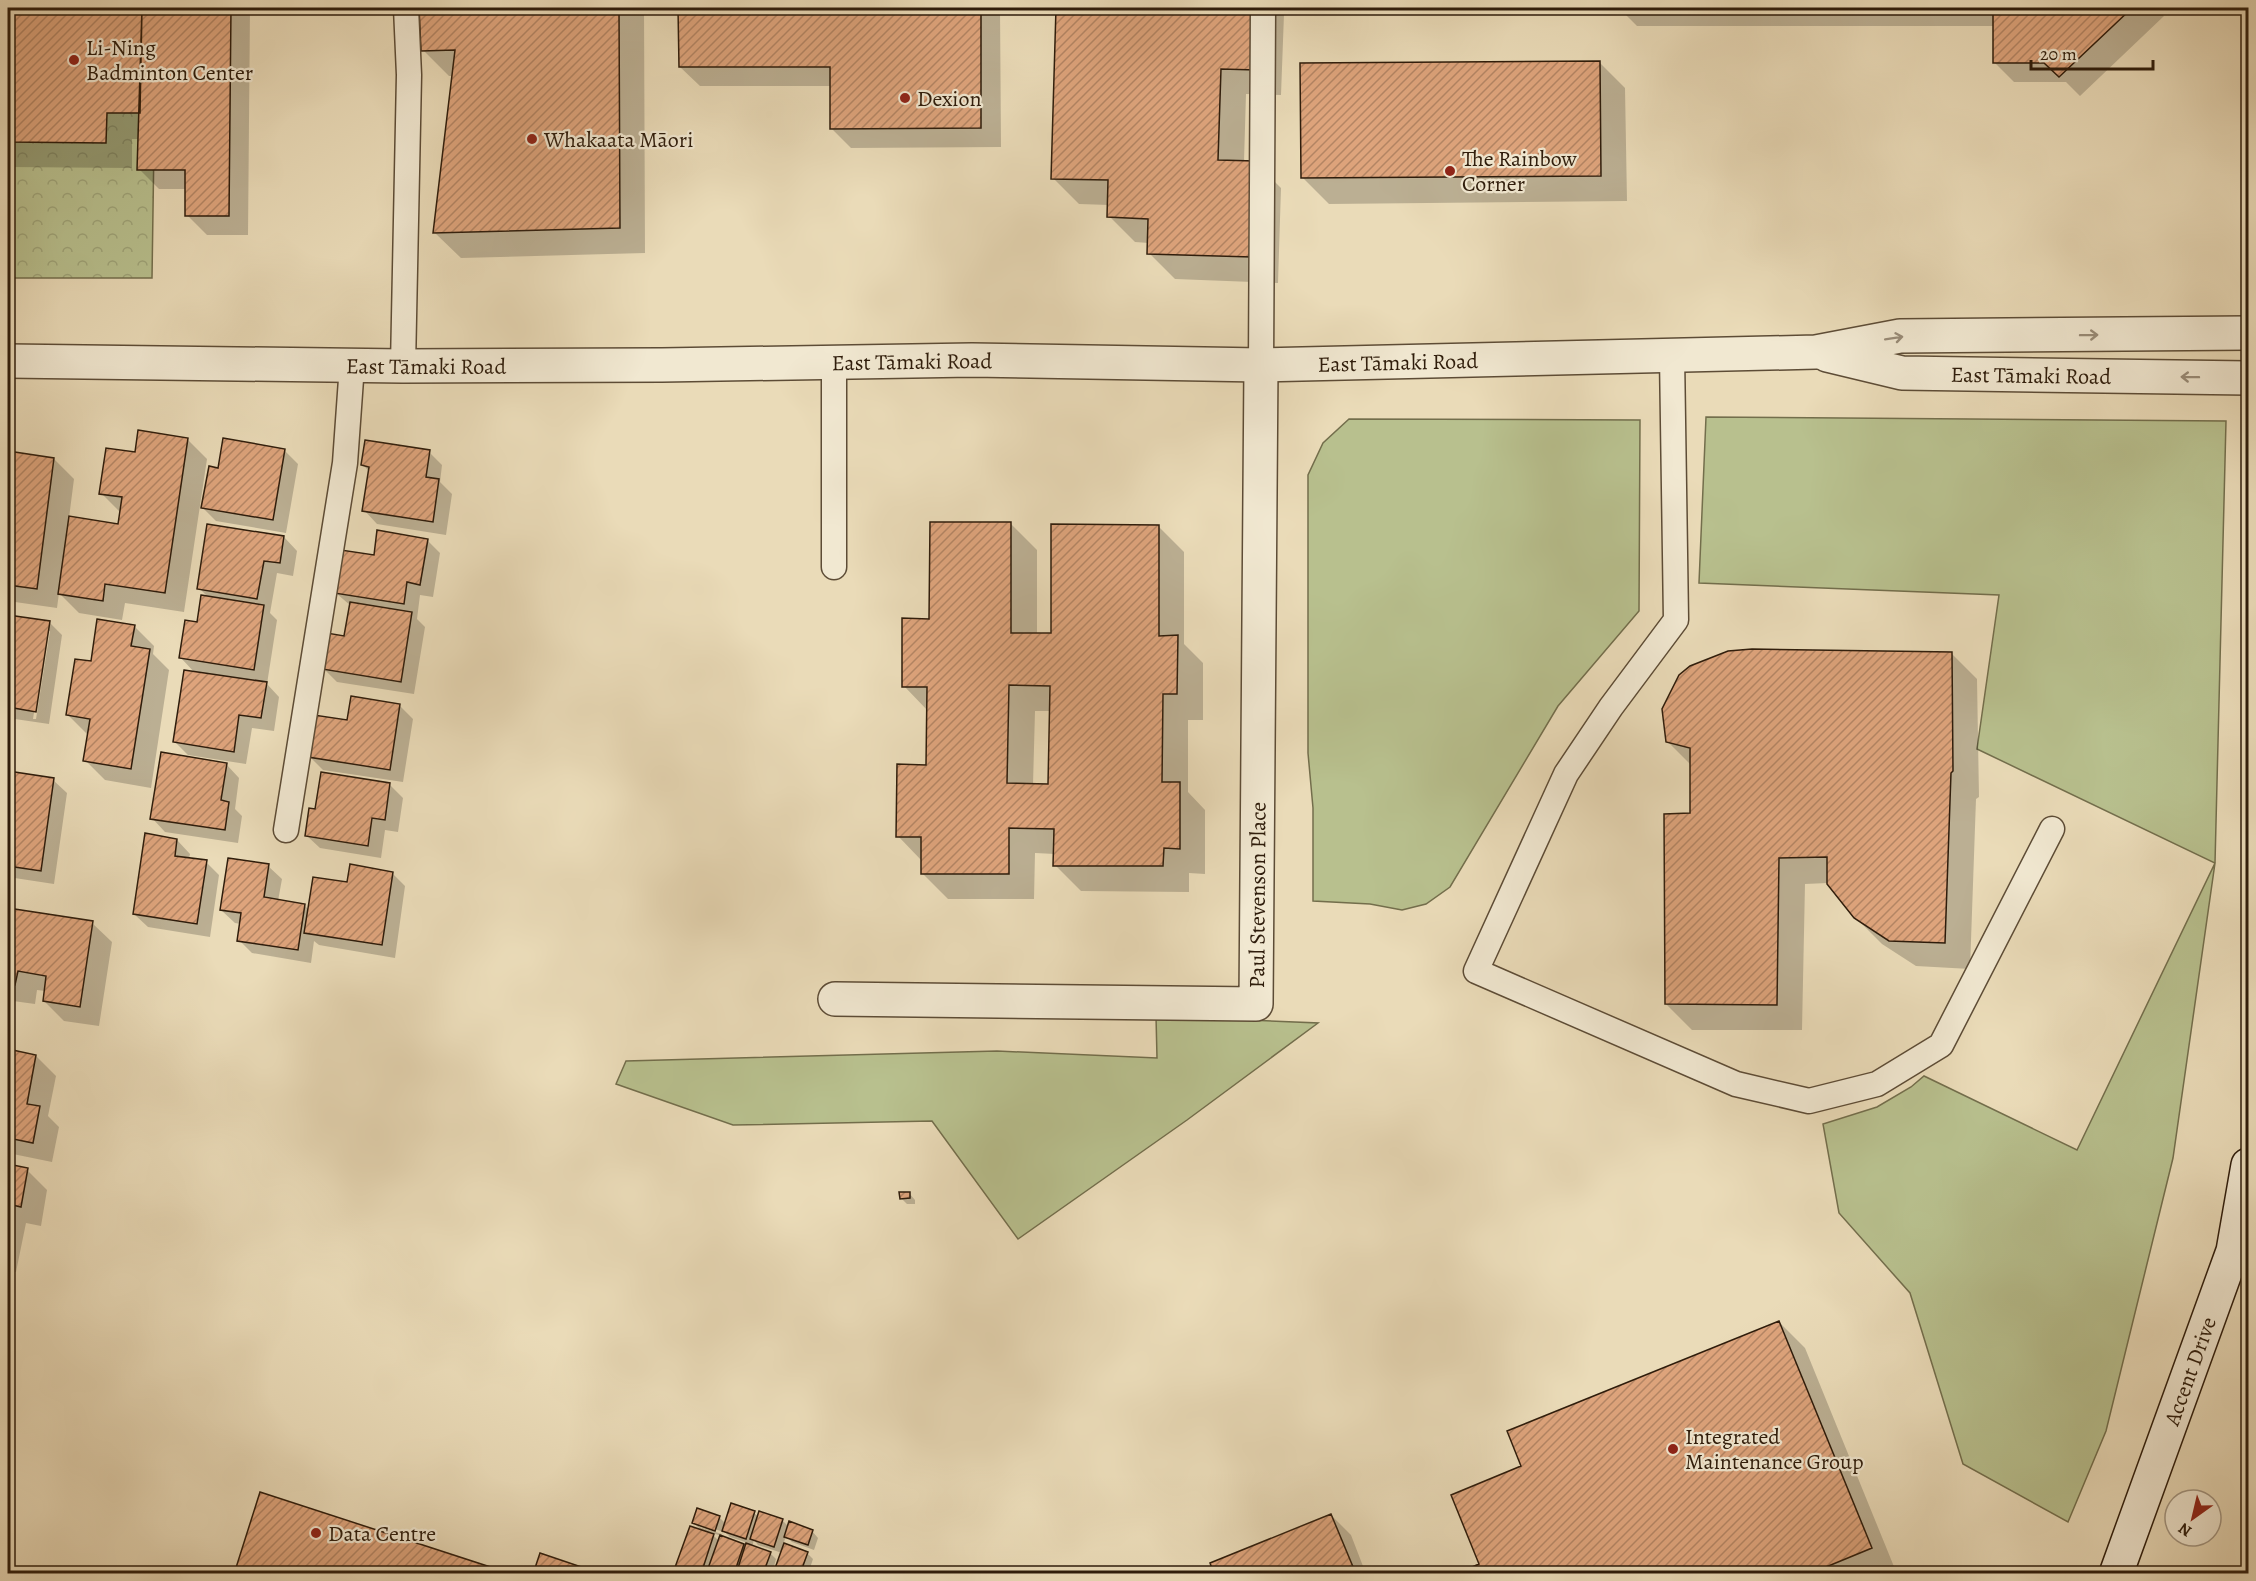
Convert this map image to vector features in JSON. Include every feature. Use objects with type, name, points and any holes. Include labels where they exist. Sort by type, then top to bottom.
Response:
[{"type":"street","name":"East Tāmaki Road","points":[[8,361],[403,366],[972,360],[1261,365],[1816,352],[1900,336],[2248,333]]},
{"type":"street","name":"East Tāmaki Road","points":[[1816,352],[1902,373],[2248,378]]},
{"type":"street","name":"Paul Stevenson Place","points":[[835,999],[1256,1004],[1261,365]]},
{"type":"street","name":"Accent Drive","points":[[2116,1574],[2233,1251],[2248,1165]]},
{"type":"lane","points":[[403,366],[409,75],[406,8]]},
{"type":"lane","points":[[1261,365],[1263,8]]},
{"type":"lane","points":[[1672,355],[1676,620],[1611,707],[1566,774],[1476,971],[1736,1084],[1809,1101],[1877,1084],[1941,1045],[2052,829]]},
{"type":"lane","points":[[834,362],[834,567]]},
{"type":"lane","points":[[286,830],[345,463],[352,365]]},
{"type":"green space","points":[[8,8],[156,8],[152,278],[8,278]]},
{"type":"green space","points":[[1706,417],[2226,421],[2215,863],[1977,749],[1999,595],[1699,583]]},
{"type":"green space","points":[[1349,419],[1640,420],[1639,611],[1558,706],[1450,887],[1426,904],[1402,910],[1370,904],[1313,901],[1313,808],[1308,753],[1308,475],[1323,443]]},
{"type":"green space","points":[[2215,863],[2173,1158],[2106,1431],[2068,1522],[1963,1464],[1910,1293],[1839,1213],[1823,1124],[1877,1107],[1911,1087],[1924,1076],[2077,1150]]},
{"type":"green space","points":[[1156,1016],[1318,1023],[1187,1120],[1018,1239],[932,1121],[733,1125],[616,1084],[626,1061],[997,1051],[1157,1058]]},
{"type":"building","name":"Li-Ning Badminton Center","points":[[8,8],[142,8],[140,113],[107,113],[106,143],[8,142]]},
{"type":"building","points":[[142,8],[231,8],[229,216],[185,216],[185,170],[137,170]]},
{"type":"building","name":"Whakaata Māori","points":[[419,8],[619,8],[620,228],[433,233],[455,50],[421,51]]},
{"type":"building","name":"Dexion","points":[[678,8],[981,8],[981,128],[830,129],[830,67],[679,67]]},
{"type":"building","points":[[1056,8],[1258,8],[1256,70],[1221,69],[1218,160],[1255,161],[1252,257],[1147,254],[1148,219],[1107,217],[1108,180],[1051,179]]},
{"type":"building","points":[[1993,8],[2132,8],[2059,77],[2044,63],[1993,63]]},
{"type":"building","points":[[1600,61],[1601,176],[1301,178],[1300,63]]},
{"type":"building","points":[[138,430],[188,438],[165,593],[105,584],[103,601],[58,594],[69,516],[118,524],[122,497],[99,494],[106,448],[135,452]]},
{"type":"building","points":[[223,438],[285,449],[273,520],[201,508],[209,466],[218,468]]},
{"type":"building","points":[[365,440],[430,450],[426,477],[439,479],[433,522],[362,511],[369,467],[361,465]]},
{"type":"building","points":[[8,451],[54,458],[37,589],[8,585]]},
{"type":"building","points":[[930,522],[1011,522],[1011,633],[1051,633],[1051,524],[1159,525],[1159,636],[1178,635],[1177,694],[1163,694],[1162,782],[1180,782],[1180,849],[1164,848],[1163,866],[1053,866],[1054,829],[1009,828],[1009,874],[921,874],[921,837],[896,837],[897,764],[926,765],[927,687],[902,687],[902,618],[929,619]],"holes":[[[1009,685],[1050,686],[1048,784],[1007,783]]]},
{"type":"building","points":[[207,524],[284,536],[280,563],[264,561],[257,599],[197,589]]},
{"type":"building","points":[[377,530],[428,539],[420,585],[407,582],[404,604],[334,593],[341,550],[374,555]]},
{"type":"building","points":[[201,595],[264,605],[254,670],[179,658],[185,620],[197,622]]},
{"type":"building","points":[[350,602],[412,612],[401,682],[322,669],[327,633],[344,636]]},
{"type":"building","points":[[8,615],[50,621],[36,712],[8,707]]},
{"type":"building","points":[[97,619],[135,625],[131,646],[150,649],[131,769],[83,761],[90,719],[66,715],[75,659],[91,661]]},
{"type":"building","points":[[1752,649],[1952,652],[1953,771],[1951,773],[1945,943],[1889,941],[1854,918],[1827,884],[1827,857],[1779,858],[1777,1005],[1665,1004],[1664,814],[1690,813],[1690,748],[1666,742],[1662,709],[1679,675],[1690,666],[1728,651]]},
{"type":"building","points":[[184,670],[267,682],[261,718],[239,715],[234,752],[173,742]]},
{"type":"building","points":[[351,696],[400,704],[390,770],[308,757],[314,715],[347,720]]},
{"type":"building","points":[[161,752],[227,763],[221,800],[229,802],[225,830],[150,819]]},
{"type":"building","points":[[8,771],[54,778],[41,871],[8,866]]},
{"type":"building","points":[[321,772],[390,783],[385,820],[372,818],[368,846],[305,836],[309,808],[315,809]]},
{"type":"building","points":[[145,833],[177,839],[175,856],[207,860],[197,924],[133,914]]},
{"type":"building","points":[[228,858],[269,864],[264,897],[305,904],[298,950],[237,941],[241,913],[220,910]]},
{"type":"building","points":[[350,864],[393,872],[382,945],[304,933],[313,877],[347,882]]},
{"type":"building","points":[[8,908],[93,921],[80,1007],[43,1001],[46,976],[18,971],[15,985],[8,984]]},
{"type":"building","points":[[8,1049],[36,1055],[27,1104],[40,1106],[33,1143],[8,1138]]},
{"type":"building","points":[[8,1164],[28,1168],[21,1207],[8,1204]]},
{"type":"building","points":[[899,1192],[910,1192],[910,1198],[900,1199]]},
{"type":"building","name":"Integrated Maintenance Group","points":[[1779,1321],[1872,1548],[1809,1574],[1456,1574],[1479,1564],[1451,1495],[1521,1466],[1507,1431]]},
{"type":"building","name":"Data Centre","points":[[260,1492],[512,1574],[234,1574]]},
{"type":"building","points":[[731,1503],[755,1511],[746,1539],[722,1531]]},
{"type":"building","points":[[697,1508],[720,1516],[715,1531],[692,1523]]},
{"type":"building","points":[[759,1511],[783,1519],[774,1547],[750,1539]]},
{"type":"building","points":[[1331,1514],[1356,1574],[1214,1574],[1210,1563]]},
{"type":"building","points":[[789,1521],[813,1530],[808,1545],[784,1537]]},
{"type":"building","points":[[690,1526],[714,1534],[701,1574],[684,1574],[674,1570]]},
{"type":"building","points":[[720,1535],[744,1544],[734,1574],[706,1574]]},
{"type":"building","points":[[746,1543],[771,1552],[763,1574],[736,1574]]},
{"type":"building","points":[[784,1543],[808,1552],[800,1574],[773,1574]]},
{"type":"building","points":[[540,1553],[602,1574],[533,1574]]},
{"type":"place","name":"Li-Ning Badminton Center","points":[[74,60]]},
{"type":"place","name":"Dexion","points":[[905,98]]},
{"type":"place","name":"Whakaata Māori","points":[[532,139]]},
{"type":"place","name":"The Rainbow Corner","points":[[1450,171]]},
{"type":"place","name":"Integrated Maintenance Group","points":[[1673,1449]]},
{"type":"place","name":"Data Centre","points":[[316,1533]]}]
